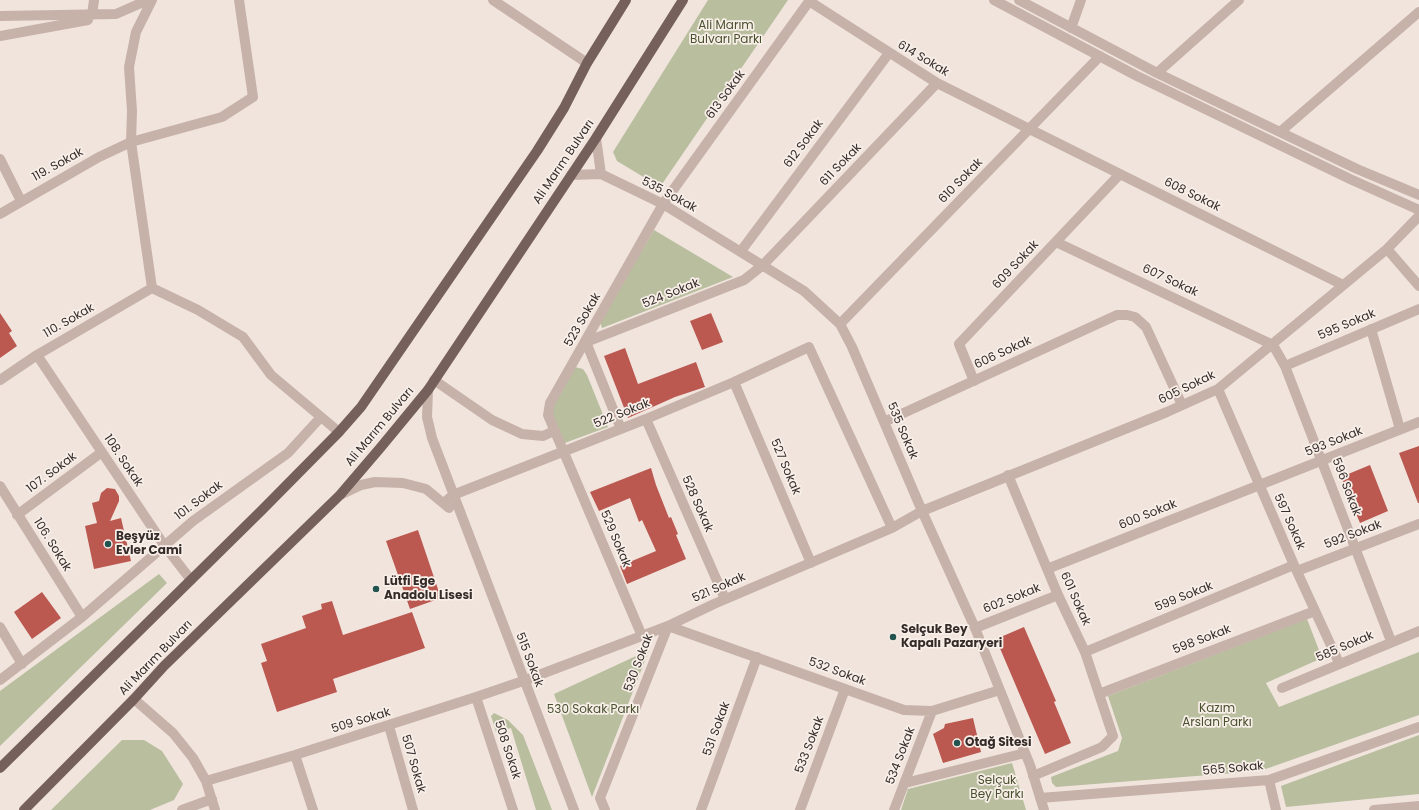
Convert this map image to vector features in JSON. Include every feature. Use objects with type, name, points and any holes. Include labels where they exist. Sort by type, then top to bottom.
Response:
[{"type":"main road","points":[[0,768],[339,432],[361,407],[533,157],[564,108],[587,63],[626,0]]},
{"type":"main road","name":"Ali Marım Bulvarı","points":[[24,810],[134,699],[164,666],[340,495],[428,390],[596,138],[683,0]]},
{"type":"street","points":[[92,15],[94,0]]},
{"type":"street","points":[[0,36],[116,14],[148,0]]},
{"type":"street","points":[[152,0],[136,32],[129,67],[132,111],[131,142],[152,288],[198,310],[243,337],[271,375],[320,418],[339,432]]},
{"type":"street","name":"119. Sokak","points":[[0,214],[99,157],[131,142],[222,117],[253,97],[240,0]]},
{"type":"street","points":[[994,0],[1100,56],[1350,179],[1419,210]]},
{"type":"street","points":[[1071,28],[1081,0]]},
{"type":"street","points":[[1157,72],[1239,0]]},
{"type":"street","points":[[496,1],[587,63]]},
{"type":"street","name":"614 Sokak","points":[[810,1],[937,83],[1029,130]]},
{"type":"street","name":"613 Sokak","points":[[663,204],[810,1]]},
{"type":"street","points":[[1022,1],[1157,72],[1357,169],[1419,195]]},
{"type":"street","points":[[1280,132],[1419,12]]},
{"type":"street","points":[[0,16],[116,14]]},
{"type":"street","name":"612 Sokak","points":[[741,251],[889,53]]},
{"type":"street","name":"610 Sokak","points":[[840,324],[1100,56]]},
{"type":"street","name":"611 Sokak","points":[[764,265],[937,83]]},
{"type":"street","name":"608 Sokak","points":[[1029,130],[1343,285]]},
{"type":"street","points":[[571,175],[601,174],[596,138]]},
{"type":"street","points":[[0,159],[22,201]]},
{"type":"street","name":"535 Sokak","points":[[601,174],[663,204],[764,265],[804,291],[840,324],[852,347],[922,511],[975,628],[1025,753],[1044,810]]},
{"type":"street","name":"609 Sokak","points":[[974,381],[959,344],[1120,174]]},
{"type":"street","name":"523 Sokak","points":[[563,452],[548,415],[550,402],[586,342],[663,204]]},
{"type":"street","name":"605 Sokak","points":[[922,511],[1218,389],[1273,345],[1387,249],[1419,216]]},
{"type":"street","name":"607 Sokak","points":[[1056,242],[1273,345]]},
{"type":"street","points":[[1387,249],[1419,286]]},
{"type":"street","name":"524 Sokak","points":[[586,342],[744,280],[764,265]]},
{"type":"street","name":"110. Sokak","points":[[0,380],[37,355],[152,288]]},
{"type":"street","name":"595 Sokak","points":[[1285,366],[1419,309]]},
{"type":"street","name":"606 Sokak","points":[[884,422],[1118,315],[1135,317],[1141,321],[1152,338],[1182,404]]},
{"type":"street","points":[[1371,329],[1400,429]]},
{"type":"street","points":[[586,342],[621,429]]},
{"type":"street","name":"596 Sokak","points":[[1273,345],[1285,366],[1391,641]]},
{"type":"street","name":"522 Sokak","points":[[444,503],[453,495],[646,419],[734,382],[809,347],[892,528]]},
{"type":"street","name":"108. Sokak","points":[[37,355],[164,545],[191,580]]},
{"type":"street","points":[[434,380],[492,420],[522,434],[543,436],[554,431]]},
{"type":"street","name":"527 Sokak","points":[[734,382],[811,563]]},
{"type":"street","name":"597 Sokak","points":[[1218,389],[1295,568],[1339,663]]},
{"type":"street","name":"515 Sokak","points":[[428,390],[427,417],[432,438],[523,681],[574,810]]},
{"type":"street","name":"101. Sokak","points":[[0,680],[82,617],[194,520],[288,452],[320,418]]},
{"type":"street","name":"528 Sokak","points":[[646,419],[725,599]]},
{"type":"street","name":"593 Sokak","points":[[1259,485],[1419,422]]},
{"type":"street","name":"107. Sokak","points":[[17,515],[102,452]]},
{"type":"street","name":"529 Sokak","points":[[563,452],[642,636]]},
{"type":"street","name":"601 Sokak","points":[[1008,475],[1058,595],[1085,652],[1113,736],[1102,747],[1033,776]]},
{"type":"street","name":"515 Sokak","points":[[340,495],[361,485],[390,481],[415,485],[426,489],[461,518]]},
{"type":"street","name":"600 Sokak","points":[[1047,569],[1259,485]]},
{"type":"street","name":"106. Sokak","points":[[0,486],[82,617]]},
{"type":"street","name":"521 Sokak","points":[[523,681],[668,626],[725,599],[892,528],[922,511]]},
{"type":"street","name":"592 Sokak","points":[[1295,568],[1356,548],[1419,524]]},
{"type":"street","name":"599 Sokak","points":[[1085,652],[1295,568]]},
{"type":"street","name":"602 Sokak","points":[[975,628],[1058,595]]},
{"type":"street","name":"598 Sokak","points":[[1099,694],[1315,611]]},
{"type":"street","name":"532 Sokak","points":[[668,626],[904,710],[932,711],[1000,690]]},
{"type":"street","name":"530 Sokak","points":[[606,810],[600,798],[668,626]]},
{"type":"street","points":[[0,627],[22,664]]},
{"type":"street","name":"585 Sokak","points":[[1282,688],[1391,641],[1419,631]]},
{"type":"street","name":"531 Sokak","points":[[701,810],[757,657]]},
{"type":"street","name":"509 Sokak","points":[[206,781],[389,726],[523,681]]},
{"type":"street","name":"533 Sokak","points":[[800,810],[845,689]]},
{"type":"street","name":"508 Sokak","points":[[476,697],[513,810]]},
{"type":"street","points":[[134,699],[172,733],[193,758],[206,781],[215,810]]},
{"type":"street","name":"534 Sokak","points":[[894,810],[932,711]]},
{"type":"street","name":"507 Sokak","points":[[389,726],[413,810]]},
{"type":"street","name":"565 Sokak","points":[[1040,798],[1269,780],[1419,727]]},
{"type":"street","points":[[905,783],[1025,753]]},
{"type":"street","points":[[295,755],[313,810]]},
{"type":"street","points":[[1269,780],[1276,810]]},
{"type":"street","points":[[182,810],[212,799]]},
{"type":"street","points":[[1374,810],[1419,806]]},
{"type":"green space","name":"Ali Marım Bulvarı Parkı","points":[[708,0],[788,0],[660,187],[617,161],[613,152]]},
{"type":"green space","points":[[654,230],[733,277],[602,328],[600,322]]},
{"type":"green space","points":[[575,367],[583,369],[587,375],[608,427],[562,444],[551,414],[553,405]]},
{"type":"green space","points":[[159,574],[167,583],[0,746],[0,691]]},
{"type":"green space","name":"Kazım Arslan Parkı","points":[[1307,619],[1322,658],[1266,683],[1279,707],[1419,652],[1419,715],[1260,771],[1056,787],[1052,783],[1051,777],[1118,751],[1122,738],[1108,696]]},
{"type":"green space","name":"530 Sokak Parkı","points":[[649,650],[592,797],[554,694]]},
{"type":"green space","points":[[494,713],[508,720],[523,735],[552,810],[536,810],[511,728],[496,732],[491,716]]},
{"type":"green space","points":[[1419,735],[1419,794],[1286,807],[1281,786]]},
{"type":"green space","points":[[122,740],[144,740],[162,751],[183,784],[174,800],[150,810],[51,810]]},
{"type":"green space","name":"Selçuk Bey Parkı","points":[[1012,763],[1026,810],[901,810],[908,789]]},
{"type":"building","points":[[0,313],[12,331],[9,333],[17,346],[0,358]]},
{"type":"building","points":[[711,313],[723,342],[702,350],[690,321]]},
{"type":"building","points":[[625,348],[638,384],[696,362],[705,387],[675,397],[628,418],[604,356]]},
{"type":"building","points":[[1419,446],[1419,503],[1418,503],[1399,453]]},
{"type":"building","points":[[1370,465],[1388,511],[1360,523],[1341,477]]},
{"type":"building","points":[[651,468],[669,518],[671,517],[678,534],[676,535],[686,559],[627,584],[620,566],[656,551],[642,520],[639,522],[630,498],[599,511],[590,492]]},
{"type":"building","name":"Beşyüz Evler Cami","points":[[107,488],[115,489],[119,496],[119,501],[110,521],[121,518],[131,561],[94,569],[85,526],[97,523],[92,503],[99,501],[101,493]]},
{"type":"building","points":[[418,530],[441,598],[410,609],[386,541]]},
{"type":"building","points":[[42,592],[61,618],[32,639],[14,612]]},
{"type":"building","points":[[332,601],[343,635],[412,612],[425,648],[333,679],[337,692],[277,712],[261,663],[267,661],[261,644],[306,628],[302,616],[322,609],[321,604]]},
{"type":"building","points":[[1024,627],[1056,701],[1054,702],[1071,743],[1045,754],[996,639]]},
{"type":"building","name":"Otağ Sitesi","points":[[973,718],[981,752],[943,763],[933,734],[944,728],[945,724]]},
{"type":"place","name":"Beşyüz Evler Cami","points":[[108,544]]},
{"type":"place","name":"Lütfi Ege Anadolu Lisesi","points":[[376,589]]},
{"type":"place","name":"Selçuk Bey Kapalı Pazaryeri","points":[[893,637]]},
{"type":"place","name":"Otağ Sitesi","points":[[957,743]]}]
